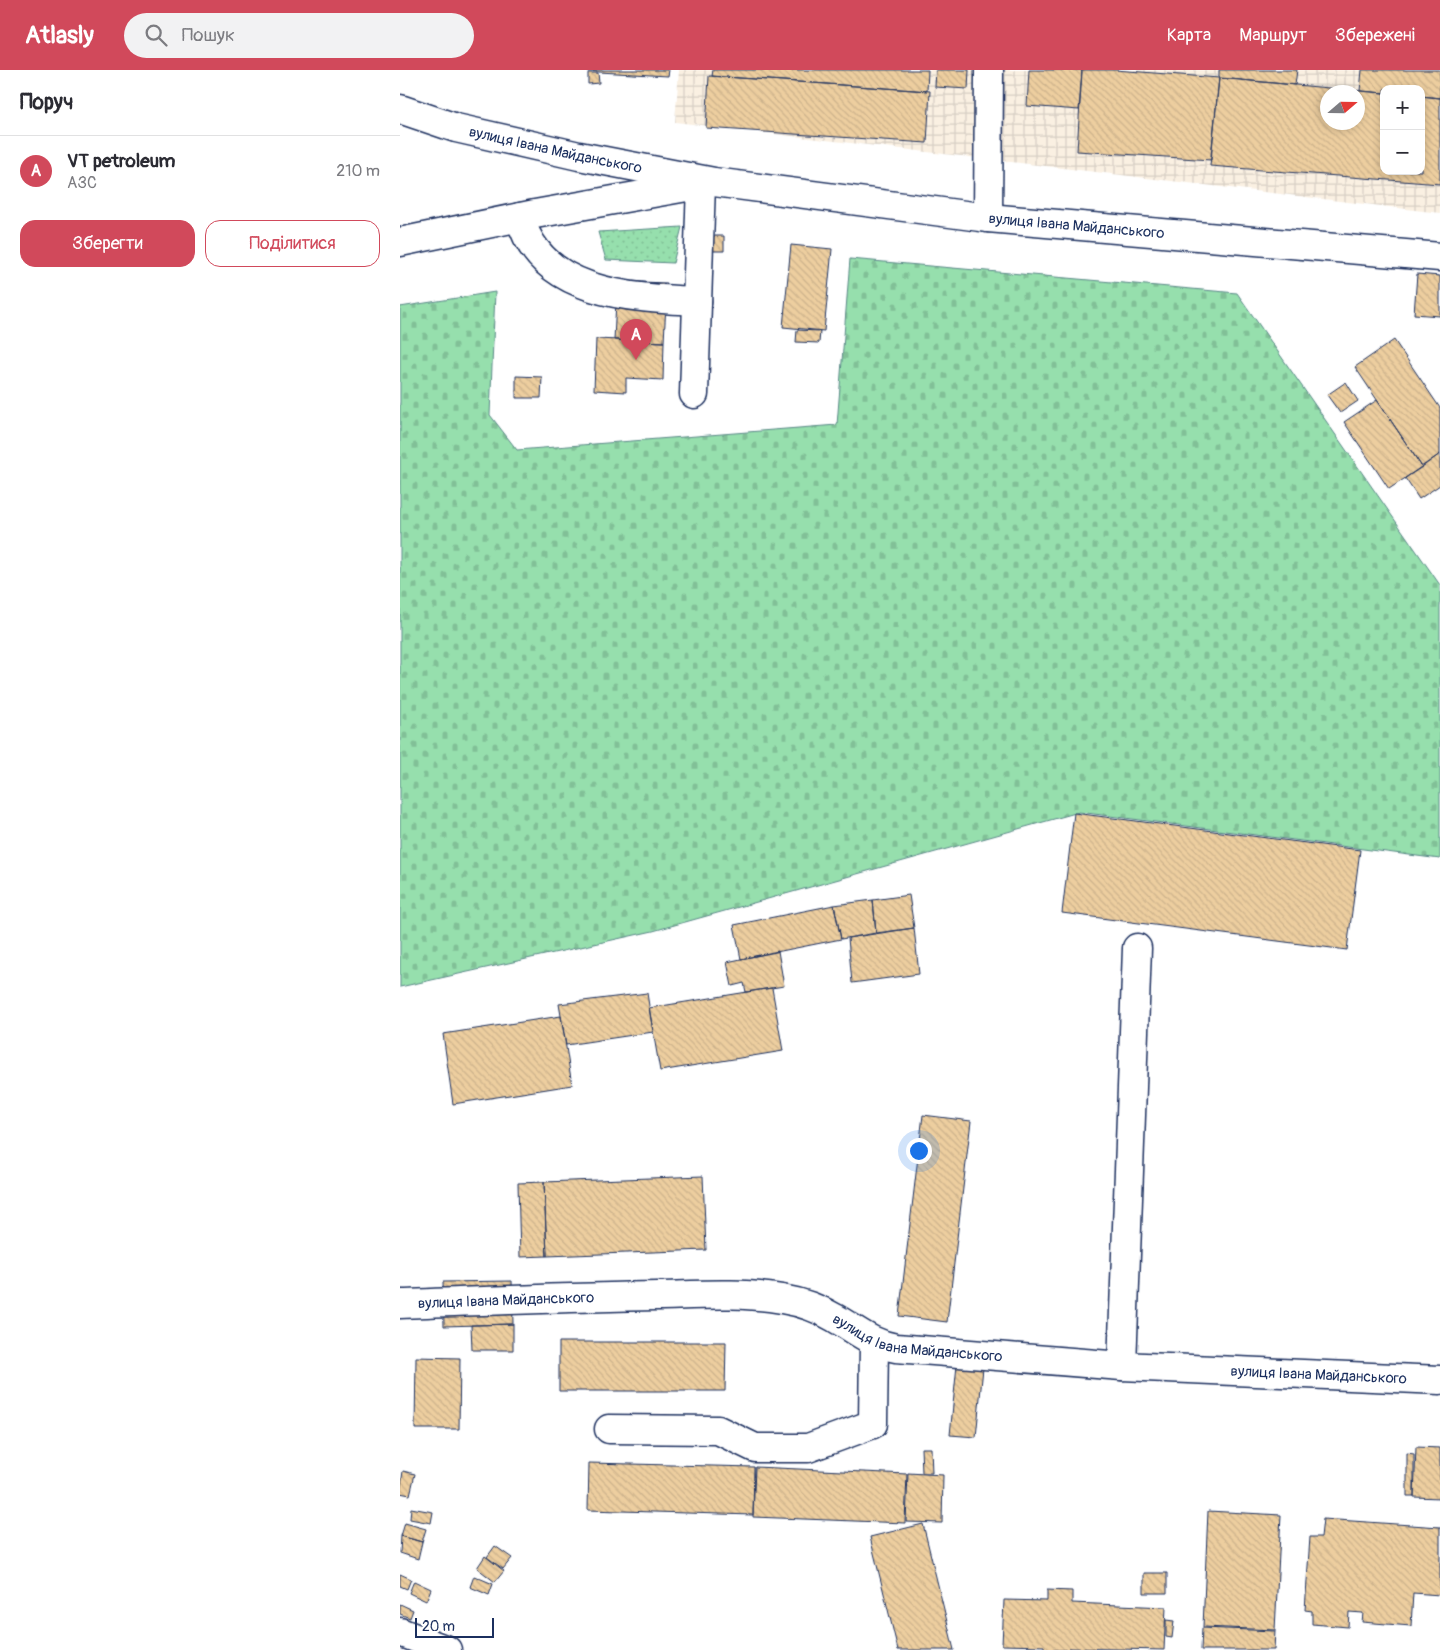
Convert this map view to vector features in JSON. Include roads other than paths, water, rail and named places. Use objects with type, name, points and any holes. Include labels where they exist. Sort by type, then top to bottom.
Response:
[{"type":"street","points":[[988,70],[988,218]]},
{"type":"street","name":"вулиця Івана Майданського","points":[[400,109],[456,128],[708,183],[988,218],[1440,257]]},
{"type":"street","points":[[694,394],[697,301],[708,183]]},
{"type":"street","name":"вулиця Івана Майданського","points":[[400,242],[520,217],[708,183]]},
{"type":"street","points":[[520,217],[530,243],[540,257],[555,270],[575,281],[629,296],[697,301]]},
{"type":"street","points":[[1122,1366],[1137,948]]},
{"type":"street","name":"вулиця Івана Майданського","points":[[400,1304],[627,1296],[760,1296],[783,1299],[813,1308],[874,1342],[896,1348],[1122,1366],[1440,1380]]},
{"type":"street","points":[[609,1429],[718,1430],[756,1448],[808,1448],[873,1424],[874,1342]]},
{"type":"street","points":[[400,1632],[447,1650]]},
{"type":"place","name":"VT petroleum","points":[[636,360]]}]
